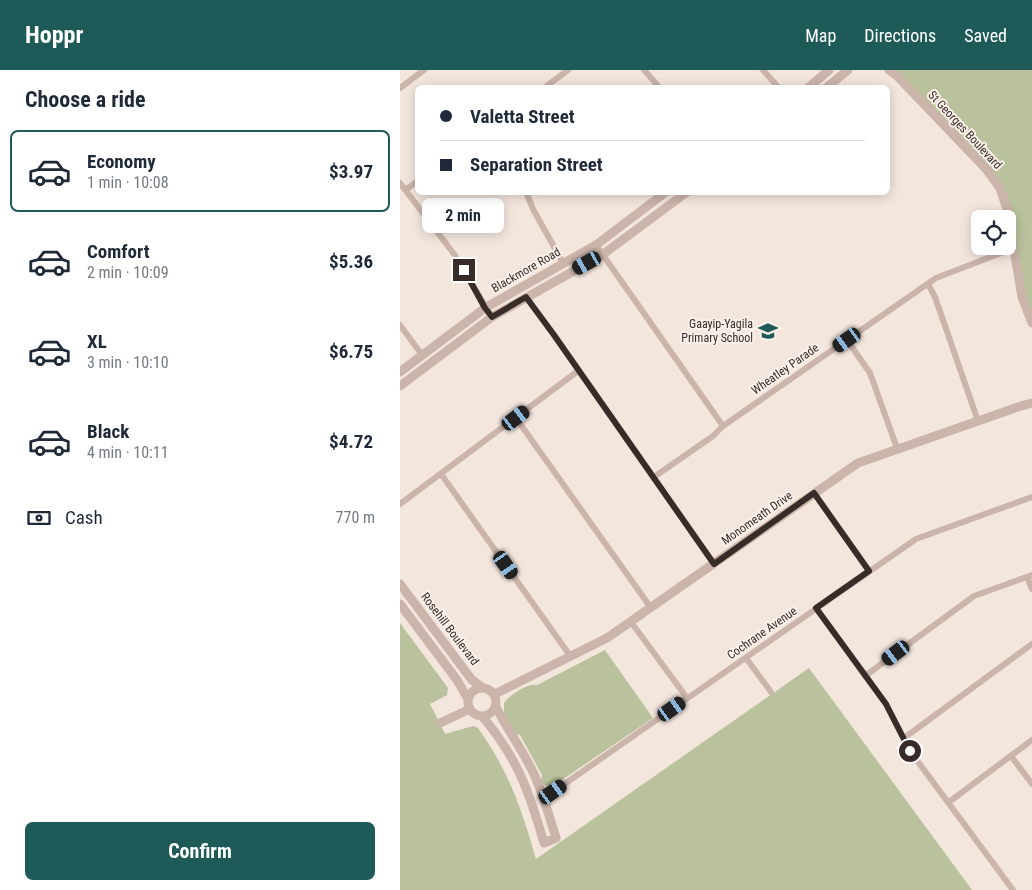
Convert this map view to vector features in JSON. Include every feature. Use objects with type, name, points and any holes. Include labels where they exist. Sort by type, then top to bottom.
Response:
[{"type":"street","points":[[400,88],[424,70]]},
{"type":"street","points":[[548,85],[568,70]]},
{"type":"street","points":[[644,70],[657,85]]},
{"type":"street","points":[[763,70],[776,85]]},
{"type":"street","points":[[812,85],[829,70]]},
{"type":"street","points":[[830,85],[848,70]]},
{"type":"street","name":"St Georges Boulevard","points":[[889,70],[896,73],[993,177],[1003,195],[1007,210]]},
{"type":"street","points":[[400,183],[454,254],[492,317]]},
{"type":"street","points":[[405,190],[415,183]]},
{"type":"street","points":[[529,195],[532,209],[563,263]]},
{"type":"street","name":"Blackmore Road","points":[[400,372],[485,308],[596,245],[662,195]]},
{"type":"street","name":"Blackmore Road","points":[[400,386],[492,317],[602,255],[682,195]]},
{"type":"street","points":[[596,245],[723,426]]},
{"type":"street","name":"Wheatley Parade","points":[[654,477],[713,436],[723,426],[942,274],[995,255]]},
{"type":"street","name":"St Georges Boulevard","points":[[1015,255],[1022,297],[1032,323]]},
{"type":"street","points":[[928,284],[935,297],[978,421]]},
{"type":"street","points":[[526,297],[714,564]]},
{"type":"street","points":[[400,325],[422,355]]},
{"type":"street","points":[[847,340],[870,373],[897,448]]},
{"type":"street","points":[[400,504],[578,371]]},
{"type":"street","name":"Monomeath Drive","points":[[1020,406],[1032,399]]},
{"type":"street","name":"Monomeath Drive","points":[[495,694],[601,642],[858,463],[1032,403]]},
{"type":"street","points":[[516,418],[651,608]]},
{"type":"street","points":[[441,474],[571,657]]},
{"type":"street","points":[[814,493],[869,571]]},
{"type":"street","name":"Cochrane Avenue","points":[[543,796],[553,792],[920,536],[1032,497]]},
{"type":"street","points":[[866,676],[974,596],[1030,576],[1032,589]]},
{"type":"street","name":"Rosehill Boulevard","points":[[400,584],[472,680],[482,687]]},
{"type":"street","name":"Rosehill Boulevard","points":[[400,604],[457,680],[468,699]]},
{"type":"street","points":[[816,608],[886,704],[910,751],[1013,890]]},
{"type":"street","points":[[631,622],[687,698]]},
{"type":"street","points":[[904,738],[1032,644]]},
{"type":"street","points":[[746,658],[771,692]]},
{"type":"street","points":[[482,716],[500,738],[516,765],[530,798],[544,843],[556,838],[543,796],[533,772],[496,707],[495,694],[482,687],[475,690],[468,699],[470,709],[476,715],[482,716],[490,713],[496,707]]},
{"type":"street","points":[[440,723],[470,709]]},
{"type":"street","points":[[949,802],[1032,740]]},
{"type":"street","points":[[1011,756],[1032,784]]},
{"type":"green space","points":[[895,70],[1032,70],[1032,323],[1015,255],[1016,210],[1004,210],[999,188]]},
{"type":"green space","points":[[400,623],[448,688],[447,695],[430,704],[445,734],[473,726],[478,728],[489,744],[513,791],[536,859],[809,668],[972,890],[400,890]]},
{"type":"green space","points":[[605,650],[653,718],[553,786],[544,785],[541,781],[542,775],[520,735],[515,734],[504,713],[504,703],[514,693],[528,686],[537,685]]},
{"type":"place","name":"Gaayip-Yagila Primary School","points":[[768,331]]},
{"type":"route","points":[[464,270],[492,317],[526,297],[714,564],[814,493],[869,571],[816,608],[886,704],[910,751]]}]
